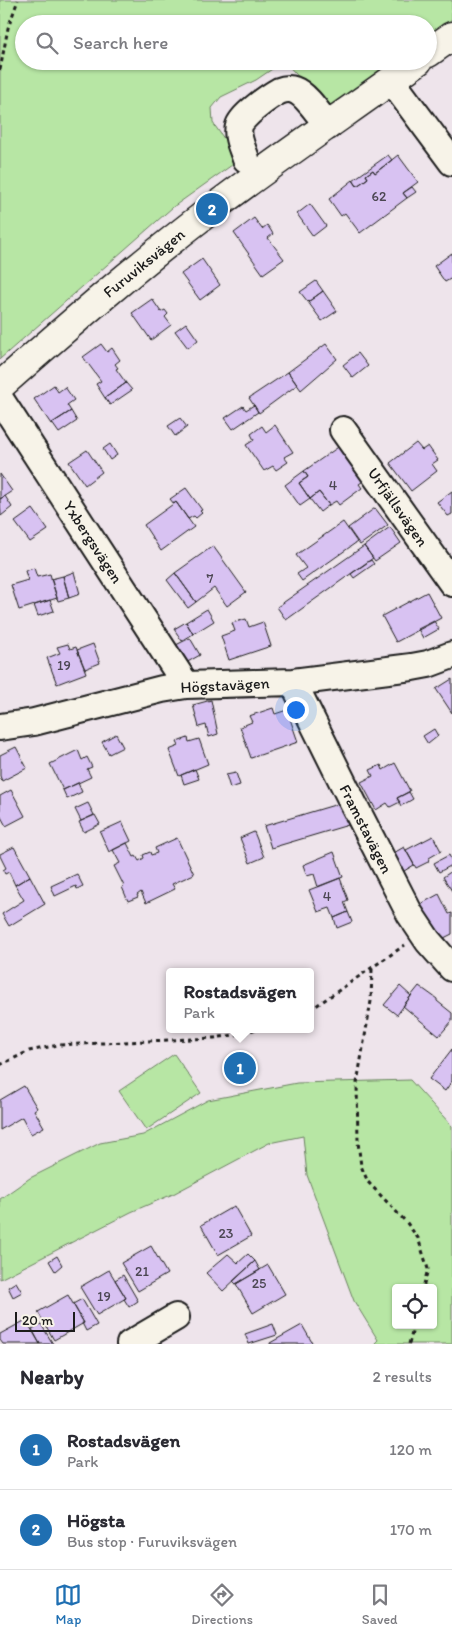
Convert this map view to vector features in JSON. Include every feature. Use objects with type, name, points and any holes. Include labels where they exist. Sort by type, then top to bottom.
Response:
[{"type":"main road","points":[[437,47],[452,36]]},
{"type":"main road","name":"Furuviksvägen","points":[[0,386],[68,326],[212,209],[405,70]]},
{"type":"street","points":[[391,80],[452,162]]},
{"type":"street","points":[[246,159],[238,134],[239,125],[243,118],[280,90],[288,88],[302,95],[328,126]]},
{"type":"street","name":"Yxbergsvägen","points":[[0,399],[186,685]]},
{"type":"street","name":"Urfjällsvägen","points":[[343,430],[452,583]]},
{"type":"street","name":"Högstavägen","points":[[0,727],[34,722],[162,689],[186,685],[293,682],[412,667],[452,655]]},
{"type":"street","name":"Framstavägen","points":[[293,682],[394,884],[422,933],[452,968]]},
{"type":"street","points":[[130,1344],[176,1317]]},
{"type":"path","points":[[0,70],[8,28],[18,0]]},
{"type":"path","points":[[314,1007],[422,933]]},
{"type":"path","points":[[372,969],[371,1001],[357,1083],[358,1142],[361,1166],[368,1182],[407,1223],[418,1238],[428,1270],[424,1284]]},
{"type":"path","points":[[0,1065],[29,1051],[58,1045],[214,1038],[243,1033]]},
{"type":"path","points":[[409,1344],[413,1329]]},
{"type":"green space","points":[[0,0],[452,0],[452,19],[437,30],[437,15],[15,15],[15,70],[271,70],[256,80],[221,97],[212,108],[213,123],[239,160],[173,207],[0,359]]},
{"type":"green space","points":[[292,70],[382,70],[328,109]]},
{"type":"green space","points":[[174,1054],[201,1093],[146,1130],[119,1091]]},
{"type":"green space","points":[[410,1080],[452,1126],[452,1344],[374,1344],[378,1340],[354,1301],[307,1175],[303,1136],[269,1143],[173,1194],[131,1212],[0,1279],[0,1199],[30,1178],[100,1143],[143,1135],[208,1100],[297,1083]]},
{"type":"building","points":[[388,155],[392,160],[375,173],[373,170],[366,175],[368,178],[357,186],[353,180]]},
{"type":"building","points":[[398,155],[418,182],[403,193],[407,198],[360,233],[345,213],[341,216],[329,199],[353,180],[357,186],[368,178],[366,175],[373,170],[375,173]]},
{"type":"building","points":[[412,187],[416,192],[407,198],[403,193]]},
{"type":"building","points":[[310,204],[326,226],[313,236],[297,214]]},
{"type":"building","points":[[254,218],[262,229],[267,225],[270,229],[273,234],[268,238],[284,259],[263,274],[234,233]]},
{"type":"building","points":[[452,253],[452,278],[445,282],[434,266]]},
{"type":"building","points":[[202,259],[220,285],[200,300],[181,274]]},
{"type":"building","points":[[316,281],[323,291],[308,302],[300,292]]},
{"type":"building","points":[[323,291],[337,311],[322,321],[308,302]]},
{"type":"building","points":[[152,299],[161,312],[165,310],[168,314],[165,317],[171,325],[151,340],[132,313]]},
{"type":"building","points":[[186,323],[198,340],[188,348],[175,331]]},
{"type":"building","points":[[101,344],[107,352],[112,348],[120,360],[115,364],[118,368],[116,369],[126,383],[105,398],[96,384],[101,381],[83,357]]},
{"type":"building","points":[[326,344],[337,359],[301,390],[288,372]]},
{"type":"building","points":[[358,353],[368,366],[353,378],[343,365]]},
{"type":"building","points":[[288,372],[297,385],[259,413],[249,398]]},
{"type":"building","points":[[126,383],[132,390],[110,405],[105,398]]},
{"type":"building","points":[[54,385],[58,392],[65,387],[74,400],[67,405],[71,411],[51,424],[34,399]]},
{"type":"building","points":[[254,405],[258,412],[233,429],[225,418],[243,406],[246,410]]},
{"type":"building","points":[[71,411],[77,421],[59,433],[52,423]]},
{"type":"building","points":[[180,418],[187,427],[175,436],[168,426]]},
{"type":"building","points":[[275,425],[293,452],[284,457],[288,462],[276,470],[273,466],[264,471],[246,445],[254,440],[251,434],[262,426],[266,432]]},
{"type":"building","points":[[344,443],[369,477],[359,484],[362,488],[339,505],[336,501],[329,505],[319,492],[310,499],[299,483],[308,477],[304,471]]},
{"type":"building","points":[[416,443],[422,450],[428,446],[438,460],[432,464],[437,471],[411,491],[390,463]]},
{"type":"building","points":[[110,444],[117,455],[110,460],[103,449]]},
{"type":"building","points":[[87,450],[102,472],[85,485],[69,462]]},
{"type":"building","points":[[304,471],[308,477],[299,483],[310,499],[300,506],[285,485]]},
{"type":"building","points":[[0,474],[12,491],[0,499]]},
{"type":"building","points":[[186,488],[202,510],[200,511],[202,513],[196,518],[194,516],[188,519],[176,502],[174,504],[170,499]]},
{"type":"building","points":[[452,491],[452,514],[448,516],[437,502]]},
{"type":"building","points":[[319,492],[329,505],[320,512],[310,499]]},
{"type":"building","points":[[5,496],[12,507],[1,516],[0,499]]},
{"type":"building","points":[[176,502],[194,527],[161,551],[144,525]]},
{"type":"building","points":[[375,508],[388,525],[360,545],[348,528]]},
{"type":"building","points":[[33,509],[48,530],[30,542],[15,522]]},
{"type":"building","points":[[343,522],[357,542],[302,581],[297,574],[306,568],[296,555]]},
{"type":"building","points":[[390,527],[401,543],[375,561],[364,546]]},
{"type":"building","points":[[213,546],[246,592],[227,606],[214,588],[196,602],[175,573]]},
{"type":"building","points":[[364,546],[373,558],[286,620],[277,607]]},
{"type":"building","points":[[371,560],[374,564],[354,578],[351,574]]},
{"type":"building","points":[[34,568],[37,577],[50,574],[57,598],[19,610],[11,585],[28,580],[25,571]]},
{"type":"building","points":[[74,572],[80,594],[69,598],[63,576]]},
{"type":"building","points":[[175,573],[196,602],[188,608],[167,580]]},
{"type":"building","points":[[63,576],[69,598],[58,601],[51,579]]},
{"type":"building","points":[[427,592],[441,618],[396,642],[382,616]]},
{"type":"building","points":[[50,600],[54,611],[38,616],[34,605]]},
{"type":"building","points":[[207,609],[214,621],[193,634],[186,622]]},
{"type":"building","points":[[246,619],[249,627],[263,622],[271,646],[229,660],[221,636],[235,631],[232,623]]},
{"type":"building","points":[[434,621],[439,629],[423,638],[418,629]]},
{"type":"building","points":[[186,622],[193,634],[182,641],[174,629]]},
{"type":"building","points":[[190,638],[200,655],[184,664],[174,646]]},
{"type":"building","points":[[68,644],[70,649],[76,647],[86,673],[57,684],[47,658],[60,653],[57,647]]},
{"type":"building","points":[[93,644],[100,663],[85,669],[77,650]]},
{"type":"building","points":[[452,679],[452,713],[436,689]]},
{"type":"building","points":[[211,700],[218,734],[209,737],[206,725],[199,727],[193,705]]},
{"type":"building","points":[[273,708],[275,714],[287,710],[298,742],[251,758],[240,727],[252,722],[249,716]]},
{"type":"building","points":[[434,729],[438,736],[428,744],[423,736]]},
{"type":"building","points":[[116,734],[123,747],[109,754],[102,742]]},
{"type":"building","points":[[188,738],[189,742],[199,739],[208,764],[179,776],[169,750],[179,746],[177,742]]},
{"type":"building","points":[[16,747],[27,768],[2,781],[0,776],[0,755]]},
{"type":"building","points":[[78,750],[82,760],[87,757],[92,767],[87,769],[91,777],[63,790],[50,764]]},
{"type":"building","points":[[395,763],[410,791],[397,798],[400,802],[390,807],[387,803],[376,810],[361,782],[373,776],[370,770],[381,765],[383,770]]},
{"type":"building","points":[[195,769],[199,779],[184,784],[181,775]]},
{"type":"building","points":[[236,773],[240,785],[230,788],[226,775]]},
{"type":"building","points":[[78,783],[82,792],[67,799],[63,790]]},
{"type":"building","points":[[11,790],[25,816],[6,826],[0,815],[0,796]]},
{"type":"building","points":[[409,792],[413,799],[401,806],[397,798]]},
{"type":"building","points":[[348,801],[355,823],[271,848],[264,826]]},
{"type":"building","points":[[88,803],[94,815],[81,821],[75,809]]},
{"type":"building","points":[[95,815],[100,824],[84,832],[79,822]]},
{"type":"building","points":[[122,822],[131,841],[109,852],[100,832]]},
{"type":"building","points":[[254,832],[264,857],[250,863],[240,838]]},
{"type":"building","points":[[433,836],[441,851],[429,858],[428,862],[416,868],[406,850]]},
{"type":"building","points":[[177,838],[194,874],[172,884],[175,889],[146,903],[141,892],[137,895],[138,897],[128,901],[122,887],[124,886],[114,866],[120,863],[113,850],[127,843],[134,857],[136,856],[139,861],[144,858],[143,855],[150,852],[151,855],[157,853],[155,848]]},
{"type":"building","points":[[14,847],[30,876],[15,885],[9,872],[5,874],[3,870],[6,868],[0,856],[0,854]]},
{"type":"building","points":[[404,847],[414,865],[399,874],[392,854]]},
{"type":"building","points":[[334,852],[343,877],[318,887],[314,874],[307,876],[303,865]]},
{"type":"building","points":[[449,855],[452,865],[439,872],[434,863]]},
{"type":"building","points":[[452,871],[452,891],[443,877]]},
{"type":"building","points":[[77,874],[83,886],[77,889],[76,886],[55,896],[51,886]]},
{"type":"building","points":[[30,876],[45,904],[9,926],[2,914],[24,900],[15,885]]},
{"type":"building","points":[[340,878],[348,900],[344,902],[348,912],[334,918],[330,908],[318,912],[309,890]]},
{"type":"building","points":[[439,894],[449,914],[452,913],[452,934],[438,941],[419,905]]},
{"type":"building","points":[[348,912],[352,922],[337,928],[334,918]]},
{"type":"building","points":[[400,986],[411,996],[397,1015],[384,1005]]},
{"type":"building","points":[[419,986],[452,1013],[452,1021],[439,1036],[403,1006]]},
{"type":"building","points":[[452,1049],[452,1081],[445,1091],[429,1079]]},
{"type":"building","points":[[24,1086],[37,1108],[34,1110],[44,1127],[31,1134],[22,1117],[0,1130],[0,1100]]},
{"type":"building","points":[[234,1206],[251,1236],[218,1255],[201,1225]]},
{"type":"building","points":[[151,1246],[167,1274],[138,1291],[121,1263]]},
{"type":"building","points":[[228,1254],[238,1263],[248,1254],[255,1261],[223,1291],[206,1273]]},
{"type":"building","points":[[57,1256],[62,1265],[55,1271],[49,1261]]},
{"type":"building","points":[[255,1261],[260,1270],[236,1284],[233,1281]]},
{"type":"building","points":[[268,1265],[285,1294],[253,1313],[236,1284]]},
{"type":"building","points":[[109,1270],[126,1298],[97,1315],[80,1287]]},
{"type":"building","points":[[123,1275],[138,1301],[129,1307],[115,1280]]},
{"type":"building","points":[[16,1282],[22,1292],[13,1297],[8,1287]]},
{"type":"building","points":[[68,1295],[84,1323],[54,1340],[38,1312]]},
{"type":"building","points":[[82,1299],[97,1325],[86,1331],[82,1323],[84,1323],[73,1304]]},
{"type":"building","points":[[26,1320],[40,1344],[3,1344],[0,1340],[0,1334]]},
{"type":"building","points":[[41,1324],[53,1344],[40,1344],[32,1329]]},
{"type":"building","points":[[273,1324],[277,1335],[249,1344],[245,1334]]},
{"type":"building","points":[[302,1325],[313,1344],[270,1344],[270,1343]]},
{"type":"place","name":"Högsta","points":[[212,209]]},
{"type":"place","name":"Rostadsvägen","points":[[240,1068]]}]
